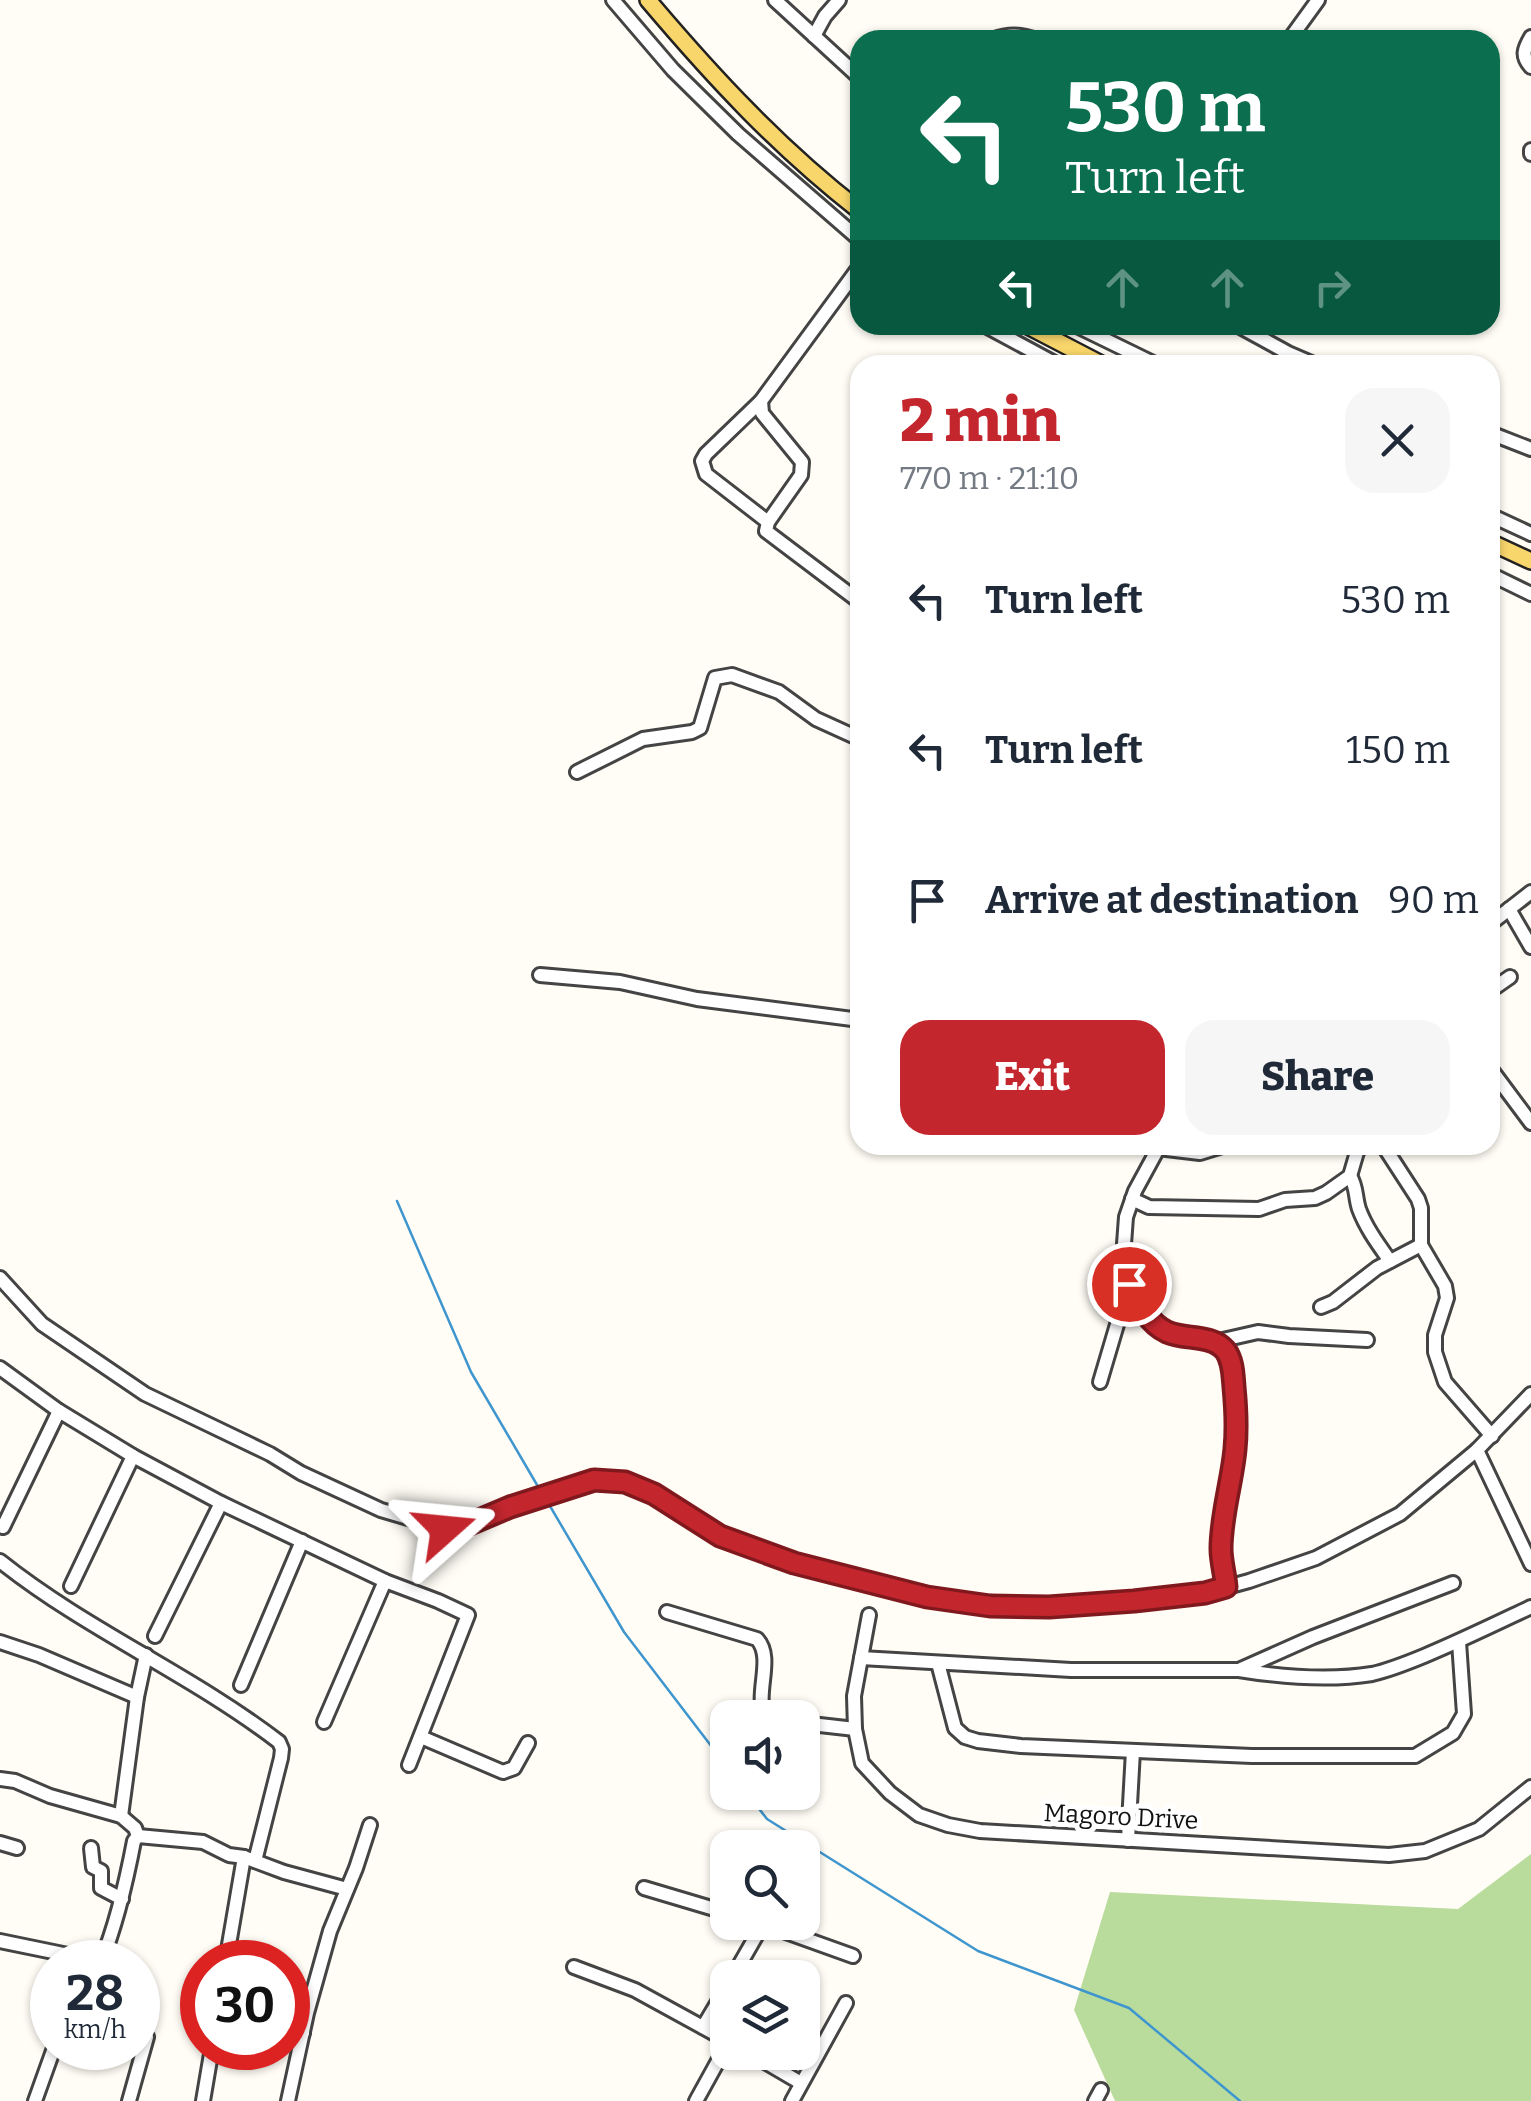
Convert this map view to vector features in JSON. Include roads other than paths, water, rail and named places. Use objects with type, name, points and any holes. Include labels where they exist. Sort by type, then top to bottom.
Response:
[{"type":"main road","points":[[648,0],[756,122],[850,202]]},
{"type":"main road","points":[[1045,335],[1084,355]]},
{"type":"main road","points":[[1500,547],[1531,561]]},
{"type":"street","points":[[613,0],[673,70],[738,134],[850,231]]},
{"type":"street","points":[[775,0],[850,69]]},
{"type":"street","points":[[814,36],[839,0]]},
{"type":"street","points":[[1296,30],[1318,0]]},
{"type":"street","points":[[1531,38],[1524,51],[1531,67]]},
{"type":"street","points":[[768,522],[706,474],[702,461],[758,409],[850,280]]},
{"type":"street","points":[[1002,335],[1040,355]]},
{"type":"street","points":[[1096,335],[1137,355]]},
{"type":"street","points":[[1255,335],[1293,355]]},
{"type":"street","points":[[758,409],[802,462],[801,475],[765,527],[768,534],[850,595]]},
{"type":"street","points":[[1500,437],[1531,448]]},
{"type":"street","points":[[1500,520],[1531,534]]},
{"type":"street","points":[[1500,579],[1531,594]]},
{"type":"street","points":[[577,772],[643,739],[700,728],[715,678],[732,675],[779,692],[816,718],[850,734]]},
{"type":"street","points":[[1500,916],[1531,892]]},
{"type":"street","points":[[1510,909],[1531,947]]},
{"type":"street","points":[[540,975],[620,982],[697,999],[850,1019]]},
{"type":"street","points":[[1500,984],[1510,977]]},
{"type":"street","points":[[1500,1081],[1531,1122]]},
{"type":"street","points":[[1100,1382],[1129,1284],[1124,1244],[1126,1217],[1154,1155]]},
{"type":"street","points":[[1132,1200],[1149,1207],[1260,1210],[1286,1200],[1320,1196],[1350,1176],[1357,1155]]},
{"type":"street","points":[[1389,1155],[1422,1208],[1420,1245],[1446,1286],[1448,1298],[1435,1335],[1435,1352],[1445,1382],[1492,1436]]},
{"type":"street","points":[[1350,1176],[1364,1220],[1390,1261]]},
{"type":"street","points":[[1320,1307],[1420,1245]]},
{"type":"street","points":[[0,1278],[42,1324],[145,1394],[381,1510],[445,1529],[465,1526],[594,1480],[625,1482],[654,1494],[720,1536],[794,1563],[927,1597],[990,1606],[1049,1607],[1205,1593],[1316,1558],[1400,1514],[1492,1436],[1531,1394]]},
{"type":"street","points":[[1129,1284],[1148,1316],[1169,1333],[1214,1342],[1230,1358],[1236,1418],[1221,1548],[1226,1587]]},
{"type":"street","points":[[1121,1313],[1148,1316]]},
{"type":"street","points":[[1214,1342],[1258,1332],[1367,1340]]},
{"type":"street","points":[[0,1368],[59,1411],[132,1456],[221,1503],[384,1581],[468,1615],[410,1765]]},
{"type":"street","points":[[3,1527],[59,1411]]},
{"type":"street","points":[[1476,1450],[1529,1555]]},
{"type":"street","points":[[71,1586],[132,1456]]},
{"type":"street","points":[[155,1636],[221,1503]]},
{"type":"street","points":[[241,1685],[302,1541]]},
{"type":"street","points":[[0,1561],[54,1601],[204,1689],[279,1742],[282,1758],[249,1859],[231,1940]]},
{"type":"street","points":[[324,1722],[384,1581]]},
{"type":"street","points":[[1239,1670],[1453,1583]]},
{"type":"street","points":[[860,1658],[1071,1670],[1239,1670],[1332,1678],[1393,1668],[1531,1607]]},
{"type":"street","points":[[666,1612],[757,1639],[764,1655],[761,1700]]},
{"type":"street","name":"Magoro Drive","points":[[870,1615],[854,1696],[862,1763],[890,1793],[919,1815],[948,1825],[980,1831],[1389,1855],[1425,1851],[1479,1829],[1531,1788]]},
{"type":"street","points":[[0,1642],[137,1697]]},
{"type":"street","points":[[938,1663],[955,1728],[978,1741],[1252,1756],[1415,1756],[1453,1733],[1464,1714],[1459,1642]]},
{"type":"street","points":[[122,1816],[146,1655]]},
{"type":"street","points":[[820,1725],[855,1729]]},
{"type":"street","points":[[421,1737],[503,1772],[514,1768],[528,1743]]},
{"type":"street","points":[[1128,1840],[1133,1751]]},
{"type":"street","points":[[0,1778],[122,1816],[138,1836]]},
{"type":"street","points":[[310,2007],[330,1931],[370,1826]]},
{"type":"street","points":[[138,1836],[204,1842],[223,1853],[347,1889]]},
{"type":"street","points":[[108,1940],[138,1836]]},
{"type":"street","points":[[0,1843],[17,1848]]},
{"type":"street","points":[[91,1848],[93,1866],[101,1871],[101,1888],[122,1899]]},
{"type":"street","points":[[644,1888],[710,1908]]},
{"type":"street","points":[[808,1940],[854,1956]]},
{"type":"street","points":[[0,1941],[30,1947]]},
{"type":"street","points":[[574,1967],[635,1990],[710,2031]]},
{"type":"street","points":[[792,2101],[846,2003]]},
{"type":"street","points":[[703,2027],[710,2015]]},
{"type":"street","points":[[35,2101],[46,2070]]},
{"type":"street","points":[[129,2101],[138,2070]]},
{"type":"street","points":[[203,2101],[208,2070]]},
{"type":"street","points":[[288,2101],[295,2070]]},
{"type":"street","points":[[696,2100],[713,2070]]},
{"type":"street","points":[[779,2070],[802,2083]]},
{"type":"waterway","points":[[397,1201],[471,1372],[540,1490]]},
{"type":"waterway","points":[[547,1501],[624,1632],[710,1744]]},
{"type":"waterway","points":[[760,1810],[767,1819],[978,1951],[1129,2008],[1240,2101]]}]
